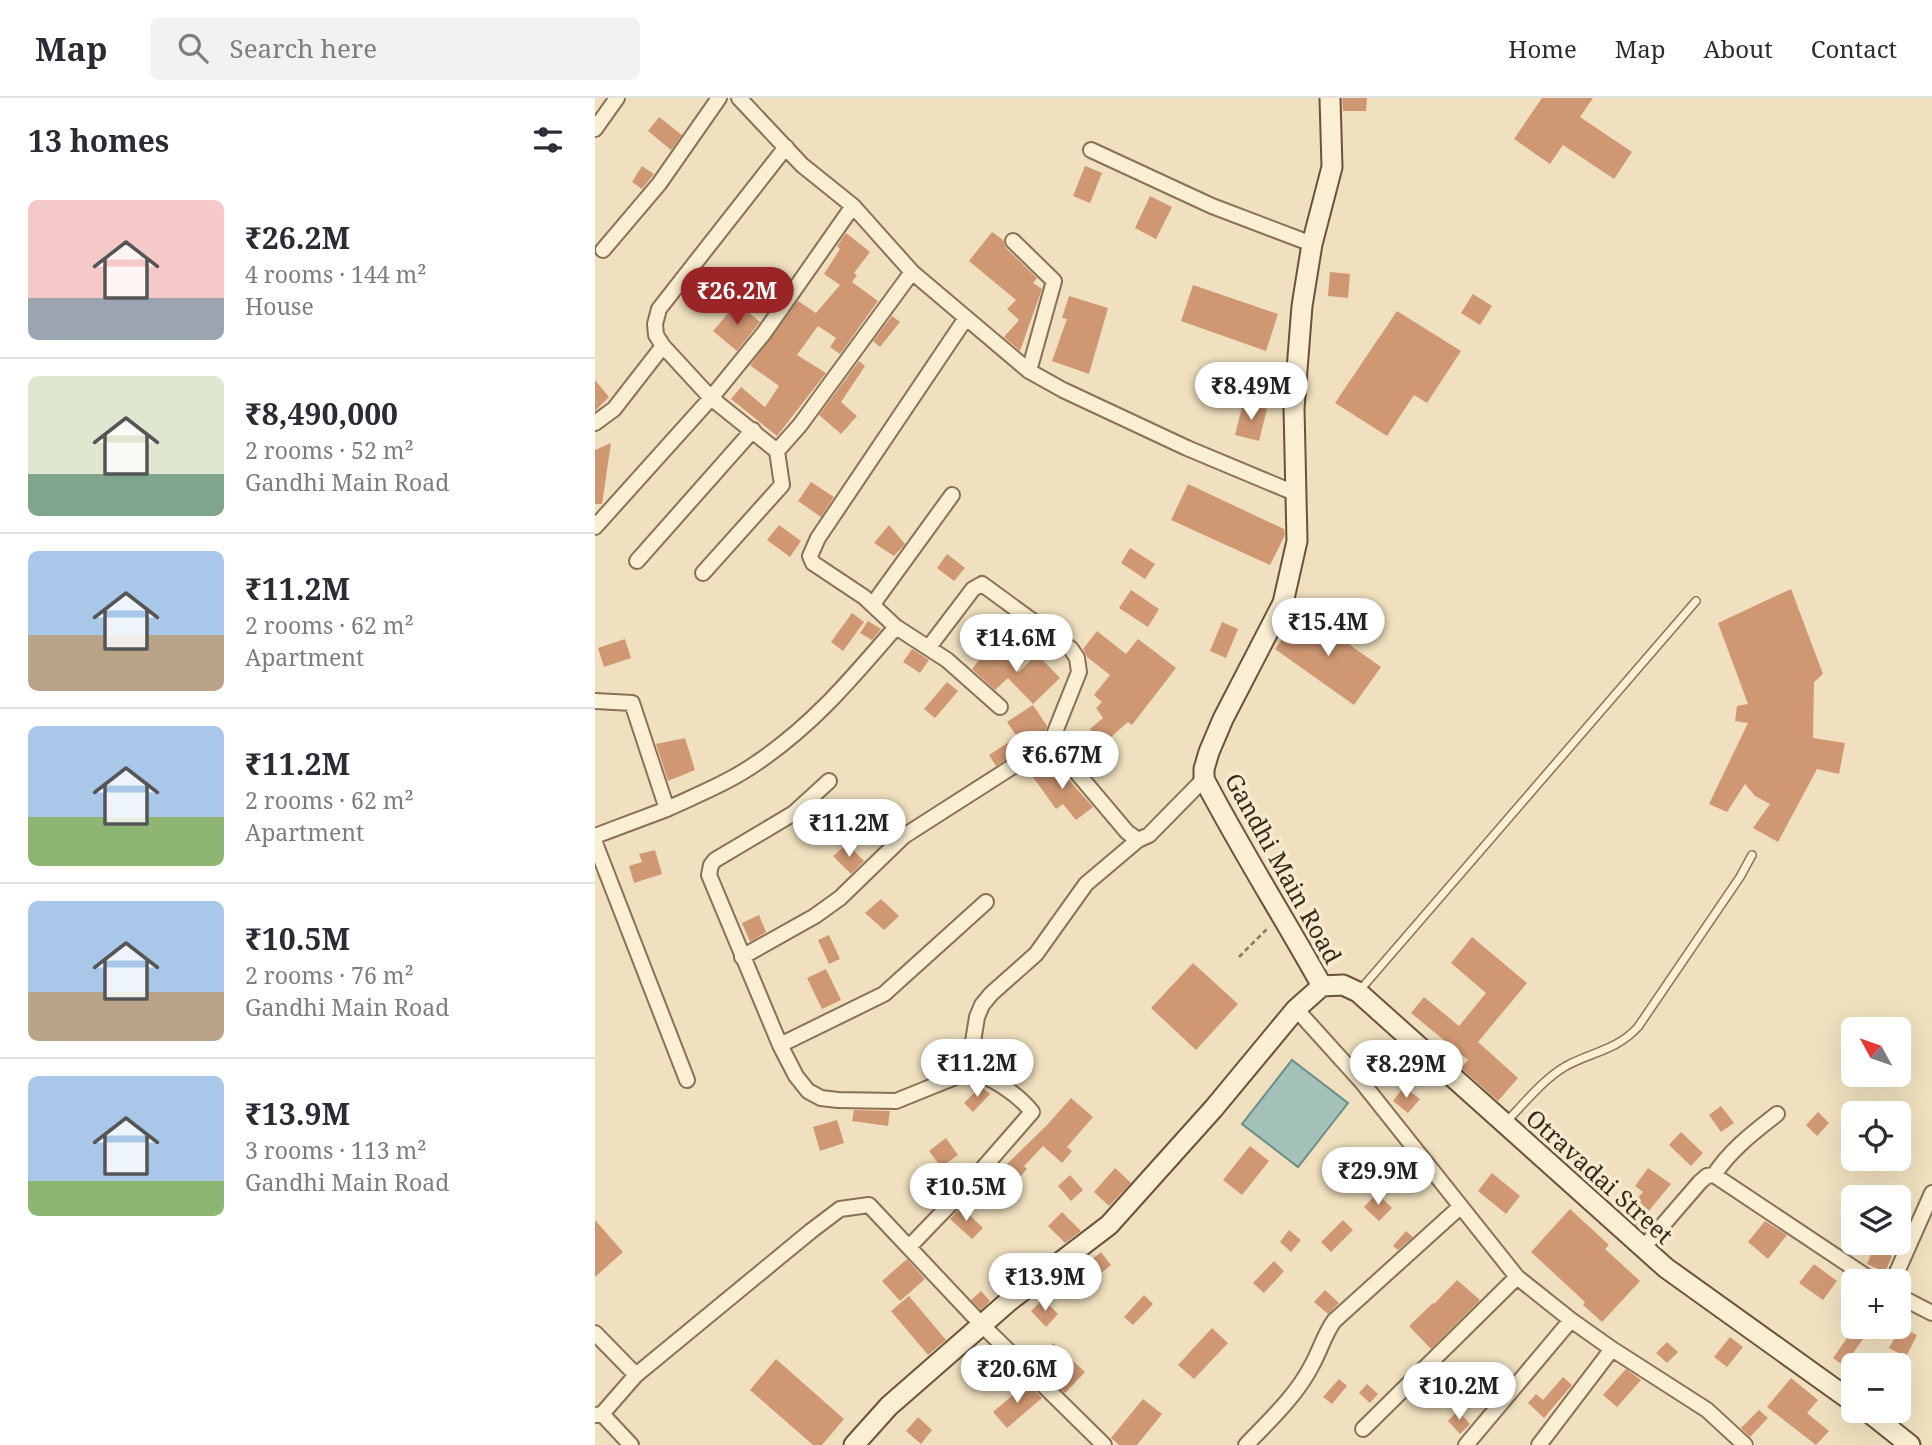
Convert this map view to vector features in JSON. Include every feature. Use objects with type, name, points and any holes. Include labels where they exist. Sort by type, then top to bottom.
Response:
[{"type":"street","points":[[595,130],[617,98]]},
{"type":"street","points":[[603,250],[659,184],[719,98]]},
{"type":"street","points":[[739,98],[802,165],[853,206],[912,272],[1029,371],[1063,390],[1175,442],[1297,494]]},
{"type":"street","name":"Gandhi Main Road","points":[[854,1445],[889,1406],[1008,1302],[1109,1225],[1296,1009],[1322,986],[1234,836],[1204,779],[1204,769],[1223,719],[1283,603],[1297,541],[1294,408],[1302,306],[1312,243],[1332,167],[1330,98]]},
{"type":"street","points":[[703,573],[782,485],[777,451],[711,398],[663,346],[656,335],[655,324],[659,309],[786,148]]},
{"type":"street","points":[[1091,150],[1212,206],[1312,243]]},
{"type":"street","points":[[595,527],[711,398],[764,333],[853,206]]},
{"type":"street","points":[[1013,242],[1054,281],[1029,371]]},
{"type":"street","points":[[777,451],[800,425],[912,272]]},
{"type":"street","points":[[966,318],[812,549],[810,556],[813,563],[873,604],[896,626],[929,647],[1000,707]]},
{"type":"street","points":[[595,423],[614,409],[663,346]]},
{"type":"street","points":[[637,561],[753,430]]},
{"type":"street","points":[[873,604],[952,495]]},
{"type":"street","points":[[742,957],[815,916],[840,898],[904,836],[1051,743],[1079,672],[1077,658],[1071,649],[982,584],[973,589],[929,647]]},
{"type":"street","points":[[595,836],[667,809],[756,764],[834,700],[896,626]]},
{"type":"street","points":[[595,701],[632,703],[667,809]]},
{"type":"street","points":[[1051,743],[1127,832],[1137,840]]},
{"type":"street","points":[[968,1072],[977,1017],[982,1005],[1036,954],[1086,884],[1137,840],[1149,835],[1204,779]]},
{"type":"street","points":[[829,781],[794,813],[711,865],[709,875],[780,1045],[796,1076],[808,1091],[821,1098],[896,1101],[968,1072],[991,1078],[1032,1112],[963,1191],[910,1246]]},
{"type":"street","points":[[595,843],[687,1080]]},
{"type":"street","points":[[780,1045],[884,994],[986,902]]},
{"type":"street","points":[[1322,986],[1343,985],[1358,992]]},
{"type":"street","name":"Otravadai Street","points":[[1358,992],[1666,1268],[1841,1393]]},
{"type":"street","points":[[1296,1009],[1361,1081],[1517,1277],[1612,1349],[1707,1410],[1745,1445]]},
{"type":"street","points":[[1714,1175],[1747,1137],[1777,1114]]},
{"type":"street","points":[[1643,1248],[1700,1182],[1707,1176],[1714,1175],[1855,1269]]},
{"type":"street","points":[[1898,1269],[1932,1193]]},
{"type":"street","points":[[631,1445],[599,1414],[636,1375],[840,1209],[869,1205],[982,1325],[1104,1445]]},
{"type":"street","points":[[1246,1445],[1268,1423],[1312,1367],[1334,1321],[1460,1207]]},
{"type":"street","points":[[1363,1429],[1517,1277]]},
{"type":"street","points":[[1911,1302],[1932,1312]]},
{"type":"street","points":[[1466,1445],[1571,1320]]},
{"type":"street","points":[[595,1333],[636,1375]]},
{"type":"street","points":[[1539,1445],[1612,1349]]},
{"type":"street","points":[[1882,1423],[1910,1445]]},
{"type":"lane","points":[[1358,992],[1696,601]]},
{"type":"lane","points":[[1504,1124],[1553,1075],[1568,1065],[1620,1043],[1638,1027],[1741,877],[1752,855]]},
{"type":"path","points":[[1239,957],[1271,925],[1283,917]]},
{"type":"water","points":[[1292,1060],[1348,1103],[1298,1167],[1242,1124]]},
{"type":"building","points":[[1342,98],[1367,98],[1366,111],[1343,111]]},
{"type":"building","points":[[1542,98],[1593,98],[1580,117],[1632,152],[1614,179],[1563,145],[1550,164],[1514,139]]},
{"type":"building","points":[[659,117],[682,135],[671,150],[648,131]]},
{"type":"building","points":[[642,166],[654,174],[642,189],[632,182]]},
{"type":"building","points":[[1085,166],[1102,173],[1090,203],[1073,196]]},
{"type":"building","points":[[1150,196],[1172,207],[1156,239],[1135,228]]},
{"type":"building","points":[[992,232],[1003,240],[1006,248],[1037,278],[1033,283],[1042,289],[1020,351],[1004,337],[1019,320],[1007,309],[1016,300],[969,261]]},
{"type":"building","points":[[846,233],[870,252],[854,273],[857,275],[852,282],[878,301],[840,354],[830,347],[836,338],[818,326],[797,355],[826,373],[777,436],[731,399],[741,387],[765,407],[779,386],[751,364],[798,301],[816,313],[840,285],[824,274],[840,249],[837,246]]},
{"type":"building","points":[[1330,272],[1350,274],[1348,298],[1328,296]]},
{"type":"building","points":[[1193,285],[1278,314],[1266,351],[1181,321]]},
{"type":"building","points":[[1473,294],[1492,306],[1480,325],[1461,313]]},
{"type":"building","points":[[1069,296],[1108,308],[1089,374],[1052,361],[1067,319],[1062,318]]},
{"type":"building","points":[[737,303],[760,322],[737,351],[713,331]]},
{"type":"building","points":[[1397,311],[1461,351],[1427,403],[1414,395],[1387,436],[1335,403]]},
{"type":"building","points":[[892,316],[900,322],[880,347],[873,341]]},
{"type":"building","points":[[859,361],[865,366],[841,402],[857,416],[841,434],[819,415]]},
{"type":"building","points":[[595,380],[609,397],[595,411]]},
{"type":"building","points":[[1243,403],[1267,409],[1259,441],[1235,435]]},
{"type":"building","points":[[611,443],[602,504],[595,504],[595,450]]},
{"type":"building","points":[[811,482],[834,497],[821,517],[798,501]]},
{"type":"building","points":[[1188,484],[1284,529],[1285,535],[1270,565],[1171,520]]},
{"type":"building","points":[[779,525],[801,541],[790,557],[767,540]]},
{"type":"building","points":[[889,525],[905,544],[894,556],[874,543]]},
{"type":"building","points":[[1130,548],[1155,564],[1145,579],[1121,563]]},
{"type":"building","points":[[947,554],[965,568],[954,581],[937,568]]},
{"type":"building","points":[[1791,589],[1823,674],[1814,682],[1813,738],[1845,743],[1839,774],[1817,769],[1778,842],[1753,828],[1770,804],[1755,796],[1745,784],[1727,812],[1709,804],[1748,723],[1735,721],[1737,706],[1748,704],[1718,623]]},
{"type":"building","points":[[1131,590],[1159,609],[1148,627],[1119,608]]},
{"type":"building","points":[[1302,611],[1381,667],[1354,705],[1275,649]]},
{"type":"building","points":[[852,613],[864,622],[843,651],[831,642]]},
{"type":"building","points":[[868,621],[881,629],[872,640],[860,633]]},
{"type":"building","points":[[1222,622],[1238,629],[1226,658],[1210,651]]},
{"type":"building","points":[[1097,631],[1126,654],[1138,639],[1176,668],[1132,725],[1128,722],[1103,744],[1090,729],[1103,718],[1096,708],[1102,702],[1094,695],[1110,675],[1087,657],[1083,649]]},
{"type":"building","points":[[625,639],[631,658],[604,667],[598,648]]},
{"type":"building","points":[[992,644],[1004,653],[1019,672],[1037,654],[1060,678],[1033,704],[1008,678],[995,690],[972,669]]},
{"type":"building","points":[[912,649],[929,660],[920,673],[903,662]]},
{"type":"building","points":[[947,682],[958,691],[935,718],[924,709]]},
{"type":"building","points":[[1033,705],[1047,726],[1043,736],[996,766],[989,755],[1017,737],[1007,722]]},
{"type":"building","points":[[685,738],[695,770],[668,781],[656,744]]},
{"type":"building","points":[[1052,761],[1093,807],[1076,820],[1063,804],[1056,809],[1033,777]]},
{"type":"building","points":[[847,844],[864,861],[851,874],[833,856]]},
{"type":"building","points":[[655,850],[662,874],[634,883],[629,866],[642,862],[639,854]]},
{"type":"building","points":[[881,899],[899,916],[884,930],[865,913]]},
{"type":"building","points":[[759,915],[766,932],[750,942],[742,923]]},
{"type":"building","points":[[829,935],[840,959],[829,964],[818,940]]},
{"type":"building","points":[[1472,937],[1527,983],[1478,1042],[1518,1078],[1498,1101],[1461,1068],[1468,1060],[1411,1013],[1424,997],[1459,1026],[1486,993],[1451,963]]},
{"type":"building","points":[[1193,963],[1238,1004],[1196,1050],[1151,1008]]},
{"type":"building","points":[[826,969],[841,1000],[822,1009],[807,978]]},
{"type":"building","points":[[981,1086],[990,1094],[973,1112],[964,1103]]},
{"type":"building","points":[[1404,1087],[1420,1099],[1408,1113],[1393,1101]]},
{"type":"building","points":[[1071,1098],[1093,1117],[1067,1147],[1072,1151],[1062,1163],[1043,1146],[1024,1166],[1027,1169],[1016,1181],[1003,1168]]},
{"type":"building","points":[[1721,1106],[1734,1123],[1721,1132],[1709,1115]]},
{"type":"building","points":[[854,1110],[890,1111],[888,1126],[852,1121]]},
{"type":"building","points":[[1818,1112],[1829,1123],[1817,1136],[1806,1125]]},
{"type":"building","points":[[837,1120],[844,1143],[820,1151],[813,1127]]},
{"type":"building","points":[[1681,1132],[1703,1153],[1691,1166],[1669,1145]]},
{"type":"building","points":[[946,1138],[958,1155],[941,1167],[929,1151]]},
{"type":"building","points":[[1250,1146],[1269,1161],[1242,1195],[1223,1180]]},
{"type":"building","points":[[1115,1168],[1131,1183],[1109,1206],[1094,1192]]},
{"type":"building","points":[[1648,1168],[1671,1184],[1637,1225],[1624,1214],[1643,1192],[1635,1186]]},
{"type":"building","points":[[1492,1173],[1520,1196],[1506,1214],[1478,1191]]},
{"type":"building","points":[[1070,1175],[1083,1190],[1071,1201],[1058,1186]]},
{"type":"building","points":[[1377,1193],[1392,1208],[1379,1221],[1364,1207]]},
{"type":"building","points":[[961,1207],[983,1228],[972,1239],[950,1219]]},
{"type":"building","points":[[1570,1209],[1609,1245],[1605,1249],[1640,1281],[1602,1322],[1583,1305],[1585,1302],[1531,1252]]},
{"type":"building","points":[[1062,1212],[1081,1231],[1065,1243],[1048,1226]]},
{"type":"building","points":[[595,1220],[623,1252],[595,1277]]},
{"type":"building","points":[[1343,1220],[1353,1230],[1331,1252],[1321,1242]]},
{"type":"building","points":[[1765,1221],[1787,1235],[1768,1259],[1748,1242]]},
{"type":"building","points":[[1289,1230],[1301,1240],[1291,1252],[1280,1242]]},
{"type":"building","points":[[1406,1231],[1413,1237],[1398,1250],[1393,1246]]},
{"type":"building","points":[[1101,1252],[1111,1265],[1084,1287],[1073,1275]]},
{"type":"building","points":[[1024,1255],[1035,1266],[1021,1276],[1012,1268]]},
{"type":"building","points":[[1871,1255],[1892,1256],[1886,1269],[1867,1264]]},
{"type":"building","points":[[907,1259],[925,1279],[900,1301],[882,1281]]},
{"type":"building","points":[[1274,1261],[1284,1271],[1264,1293],[1253,1283]]},
{"type":"building","points":[[1814,1264],[1837,1281],[1823,1300],[1799,1283]]},
{"type":"building","points":[[1457,1280],[1480,1300],[1431,1349],[1409,1326]]},
{"type":"building","points":[[1325,1290],[1339,1303],[1328,1314],[1314,1302]]},
{"type":"building","points":[[981,1291],[990,1301],[981,1310],[971,1300]]},
{"type":"building","points":[[1144,1295],[1153,1304],[1133,1325],[1124,1317]]},
{"type":"building","points":[[909,1296],[946,1340],[928,1355],[891,1311]]},
{"type":"building","points":[[1043,1299],[1058,1314],[1046,1327],[1031,1311]]},
{"type":"building","points":[[1212,1328],[1228,1343],[1194,1379],[1178,1365]]},
{"type":"building","points":[[1911,1332],[1917,1335],[1908,1353],[1898,1353],[1889,1348],[1894,1339],[1911,1339]]},
{"type":"building","points":[[1730,1337],[1743,1347],[1727,1367],[1714,1357]]},
{"type":"building","points":[[1846,1339],[1863,1339],[1853,1353],[1841,1353],[1841,1364],[1833,1358]]},
{"type":"building","points":[[1667,1342],[1678,1352],[1667,1363],[1656,1353]]},
{"type":"building","points":[[1053,1343],[1085,1372],[1065,1393],[1035,1364]]},
{"type":"building","points":[[776,1359],[844,1419],[822,1445],[813,1445],[750,1390]]},
{"type":"building","points":[[1626,1369],[1641,1380],[1617,1407],[1603,1395]]},
{"type":"building","points":[[1563,1377],[1572,1385],[1544,1418],[1528,1403],[1536,1394],[1543,1400]]},
{"type":"building","points":[[1791,1378],[1818,1400],[1807,1413],[1829,1431],[1816,1445],[1767,1407]]},
{"type":"building","points":[[1339,1379],[1347,1386],[1332,1404],[1323,1397]]},
{"type":"building","points":[[1027,1383],[1042,1398],[1007,1428],[993,1412]]},
{"type":"building","points":[[1367,1384],[1378,1394],[1370,1403],[1359,1393]]},
{"type":"building","points":[[1143,1399],[1162,1414],[1137,1445],[1119,1445],[1111,1438]]},
{"type":"building","points":[[1759,1410],[1768,1418],[1750,1437],[1741,1428]]},
{"type":"building","points":[[1458,1411],[1470,1424],[1460,1434],[1448,1421]]},
{"type":"building","points":[[918,1417],[932,1430],[921,1444],[906,1431]]}]
